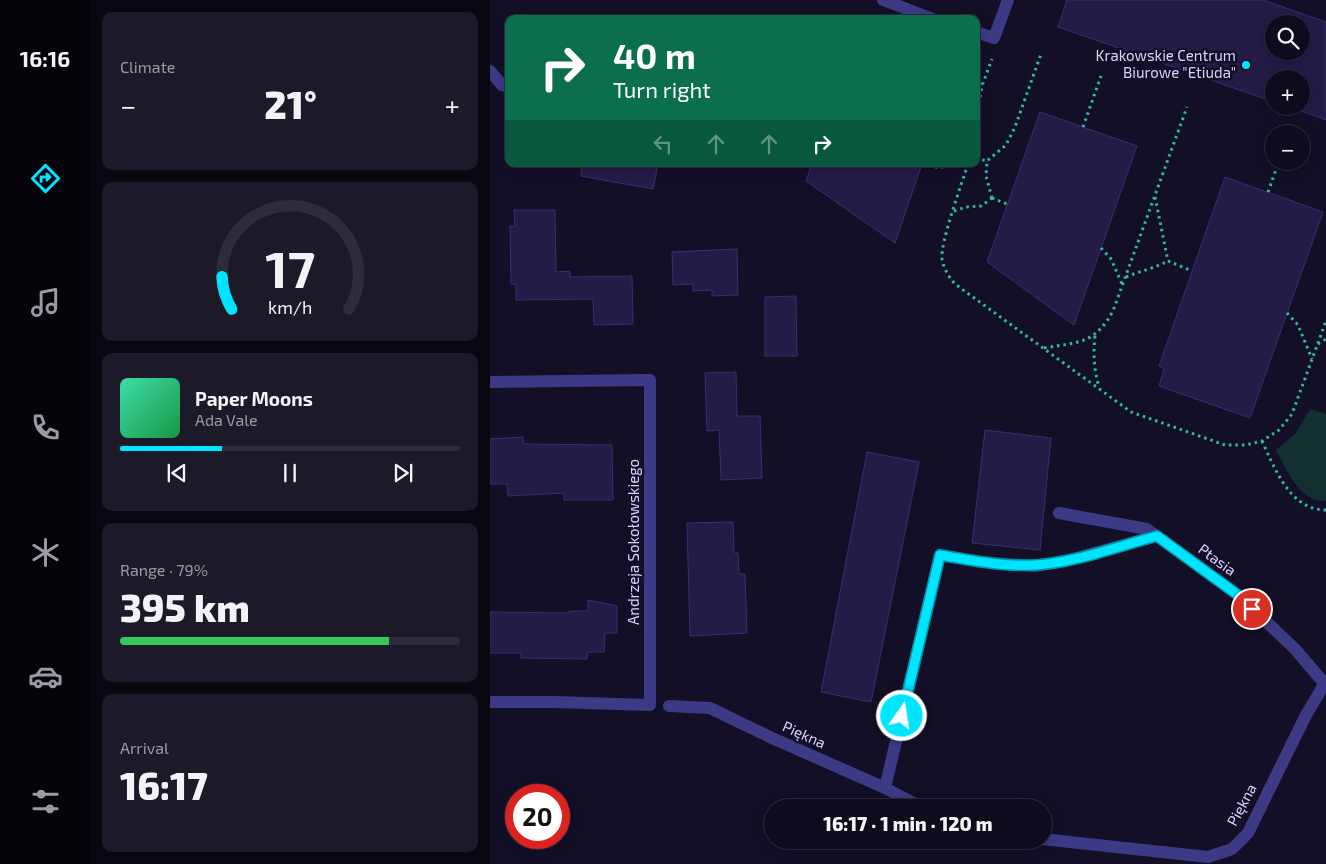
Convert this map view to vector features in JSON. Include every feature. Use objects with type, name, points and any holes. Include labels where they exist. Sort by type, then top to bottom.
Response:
[{"type":"street","points":[[883,0],[922,15]]},
{"type":"street","points":[[980,33],[994,38],[1008,0]]},
{"type":"street","points":[[490,71],[502,85],[505,86]]},
{"type":"street","name":"Andrzeja Sokołowskiego","points":[[490,382],[650,380],[650,705],[490,702]]},
{"type":"street","name":"Ptasia","points":[[1059,513],[1148,529],[1238,595],[1295,649],[1325,682]]},
{"type":"street","points":[[885,788],[940,555],[981,562],[1035,566],[1069,560],[1157,536]]},
{"type":"street","name":"Piękna","points":[[1052,840],[1208,857],[1232,849],[1248,832],[1296,734],[1325,682]]},
{"type":"street","name":"Piękna","points":[[669,706],[710,708],[906,799]]},
{"type":"path","points":[[980,99],[982,86],[994,56],[994,38]]},
{"type":"path","points":[[992,198],[986,176],[987,161],[1006,145],[1015,128],[1041,54]]},
{"type":"path","points":[[1083,127],[1101,76]]},
{"type":"path","points":[[1044,348],[1074,343],[1095,336],[1105,326],[1126,277],[1187,107]]},
{"type":"path","points":[[980,159],[987,161]]},
{"type":"path","points":[[931,167],[948,167]]},
{"type":"path","points":[[967,167],[944,242],[942,257],[946,273],[954,284],[1131,412],[1225,445],[1246,445],[1262,441],[1279,430],[1292,414],[1326,321]]},
{"type":"path","points":[[1268,192],[1276,170]]},
{"type":"path","points":[[1155,197],[1168,260]]},
{"type":"path","points":[[992,198],[1007,204]]},
{"type":"path","points":[[954,211],[966,207],[981,206],[992,198]]},
{"type":"path","points":[[1101,248],[1112,259],[1122,285]]},
{"type":"path","points":[[1168,260],[1192,271]]},
{"type":"path","points":[[1126,277],[1142,270],[1156,267],[1168,260]]},
{"type":"path","points":[[1287,313],[1298,325],[1313,360]]},
{"type":"path","points":[[1095,336],[1093,350],[1100,388]]},
{"type":"path","points":[[1318,344],[1326,340]]},
{"type":"path","points":[[1262,441],[1284,484],[1296,498],[1309,507],[1326,510]]},
{"type":"green space","points":[[1310,409],[1326,414],[1326,501],[1317,500],[1301,491],[1276,450],[1295,434]]},
{"type":"building","name":"Krakowskie Centrum Biurowe \"Etiuda\"","points":[[1067,0],[1263,0],[1306,15],[1265,15],[1265,60],[1310,60],[1310,16],[1326,22],[1326,120],[1310,114],[1310,70],[1265,70],[1265,99],[1058,27]]},
{"type":"building","points":[[1040,112],[1137,146],[1074,325],[987,262]]},
{"type":"building","points":[[582,167],[657,167],[653,189],[581,176]]},
{"type":"building","points":[[811,167],[921,167],[895,243],[806,181]]},
{"type":"building","points":[[1225,177],[1323,212],[1250,418],[1159,386],[1164,369],[1159,366]]},
{"type":"building","points":[[514,210],[555,210],[556,272],[570,271],[570,277],[632,276],[633,324],[594,325],[593,299],[516,300],[516,284],[511,284],[510,226],[515,226]]},
{"type":"building","points":[[737,249],[738,295],[712,296],[712,290],[693,291],[693,284],[673,285],[672,252]]},
{"type":"building","points":[[796,296],[797,356],[765,356],[765,297]]},
{"type":"building","points":[[736,372],[737,416],[760,416],[762,478],[721,480],[719,430],[707,431],[705,373]]},
{"type":"building","points":[[985,430],[1051,438],[1040,550],[972,543]]},
{"type":"building","points":[[523,437],[524,444],[612,445],[613,500],[564,500],[564,493],[508,496],[507,484],[490,484],[490,439]]},
{"type":"building","points":[[867,452],[919,462],[871,702],[821,692]]},
{"type":"building","points":[[733,522],[734,552],[738,553],[739,574],[745,574],[747,633],[690,636],[687,523]]},
{"type":"building","points":[[588,600],[617,606],[617,633],[605,633],[604,652],[588,652],[587,659],[521,658],[521,653],[490,653],[490,612],[569,613],[569,611],[588,611]]},
{"type":"place","name":"Krakowskie Centrum Biurowe \"Etiuda\"","points":[[1246,65]]},
{"type":"route","points":[[902,716],[940,555],[981,562],[1035,566],[1069,560],[1157,536],[1238,595],[1252,609]]}]
